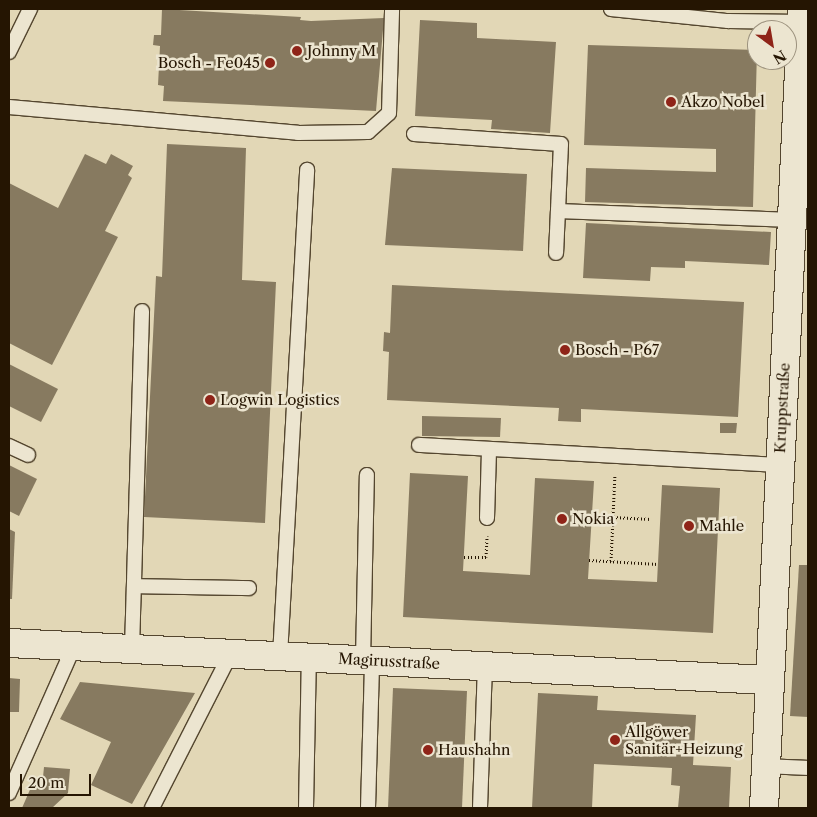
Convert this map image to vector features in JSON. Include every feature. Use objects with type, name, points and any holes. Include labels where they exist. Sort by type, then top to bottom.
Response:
[{"type":"street","name":"Kruppstraße","points":[[764,808],[792,220],[802,156],[802,15]]},
{"type":"street","name":"Magirusstraße","points":[[9,642],[769,680]]},
{"type":"lane","points":[[9,52],[30,9]]},
{"type":"lane","points":[[9,107],[298,133],[368,132],[389,113],[392,9]]},
{"type":"lane","points":[[611,9],[728,21],[802,15]]},
{"type":"lane","points":[[414,134],[561,144],[556,253]]},
{"type":"lane","points":[[280,656],[307,170]]},
{"type":"lane","points":[[558,212],[792,220]]},
{"type":"lane","points":[[132,648],[142,311]]},
{"type":"lane","points":[[419,445],[780,465]]},
{"type":"lane","points":[[9,446],[28,455]]},
{"type":"lane","points":[[487,518],[489,449]]},
{"type":"lane","points":[[367,475],[368,808]]},
{"type":"lane","points":[[134,586],[249,588]]},
{"type":"lane","points":[[9,793],[74,646]]},
{"type":"lane","points":[[152,808],[231,653]]},
{"type":"lane","points":[[306,808],[309,657]]},
{"type":"lane","points":[[480,808],[485,666]]},
{"type":"lane","points":[[765,766],[808,768]]},
{"type":"path","points":[[611,562],[616,456]]},
{"type":"path","points":[[613,517],[651,519]]},
{"type":"path","points":[[464,557],[486,557],[487,518]]},
{"type":"path","points":[[589,560],[658,564]]},
{"type":"building","name":"Bosch - Fe045","points":[[162,9],[301,17],[300,20],[311,21],[384,18],[376,111],[163,101],[164,86],[158,85],[160,46],[153,45],[154,35],[161,35]]},
{"type":"building","points":[[420,20],[477,23],[477,38],[556,42],[550,133],[491,129],[492,120],[415,116]]},
{"type":"building","name":"Akzo Nobel","points":[[588,45],[747,50],[747,70],[756,70],[753,207],[585,202],[586,168],[716,172],[716,149],[584,145]]},
{"type":"building","name":"Logwin Logistics","points":[[167,144],[246,148],[242,280],[276,282],[265,523],[144,517],[156,276],[162,277]]},
{"type":"building","points":[[85,154],[106,164],[111,154],[133,166],[128,175],[132,178],[105,231],[118,237],[52,365],[9,343],[9,183],[58,208]]},
{"type":"building","points":[[392,168],[527,174],[523,251],[385,245]]},
{"type":"building","points":[[586,223],[771,232],[769,265],[685,261],[685,268],[651,267],[650,281],[583,278]]},
{"type":"building","name":"Bosch - P67","points":[[392,285],[744,302],[738,417],[581,409],[581,422],[558,421],[559,408],[387,400],[389,352],[383,351],[384,332],[390,333]]},
{"type":"building","points":[[9,364],[58,389],[41,422],[9,406]]},
{"type":"building","points":[[422,416],[501,418],[500,437],[422,436]]},
{"type":"building","points":[[720,423],[737,423],[736,433],[720,433]]},
{"type":"building","points":[[9,465],[37,479],[19,516],[9,511]]},
{"type":"building","name":"Nokia","points":[[410,473],[468,476],[463,571],[530,575],[535,478],[594,481],[588,579],[657,582],[662,485],[720,488],[713,633],[403,617]]},
{"type":"building","points":[[9,529],[15,532],[12,599],[9,599]]},
{"type":"building","points":[[799,565],[808,565],[808,717],[790,716]]},
{"type":"building","points":[[9,678],[20,679],[19,712],[9,712]]},
{"type":"building","points":[[80,682],[195,693],[132,804],[91,785],[111,742],[60,719]]},
{"type":"building","name":"Haushahn","points":[[393,688],[467,691],[462,808],[388,808]]},
{"type":"building","name":"Allgöwer Sanitär+Heizung","points":[[538,693],[598,696],[597,710],[696,715],[693,765],[731,767],[729,808],[678,808],[680,786],[671,785],[672,768],[594,764],[592,808],[532,808]]},
{"type":"building","points":[[44,767],[70,769],[68,793],[52,808],[22,808],[32,785],[42,787]]},
{"type":"place","name":"Johnny M","points":[[297,51]]},
{"type":"place","name":"Bosch - Fe045","points":[[270,63]]},
{"type":"place","name":"Akzo Nobel","points":[[671,102]]},
{"type":"place","name":"Bosch - P67","points":[[565,350]]},
{"type":"place","name":"Logwin Logistics","points":[[210,400]]},
{"type":"place","name":"Nokia","points":[[562,519]]},
{"type":"place","name":"Mahle","points":[[689,526]]},
{"type":"place","name":"Allgöwer Sanitär+Heizung","points":[[615,740]]},
{"type":"place","name":"Haushahn","points":[[428,750]]}]
